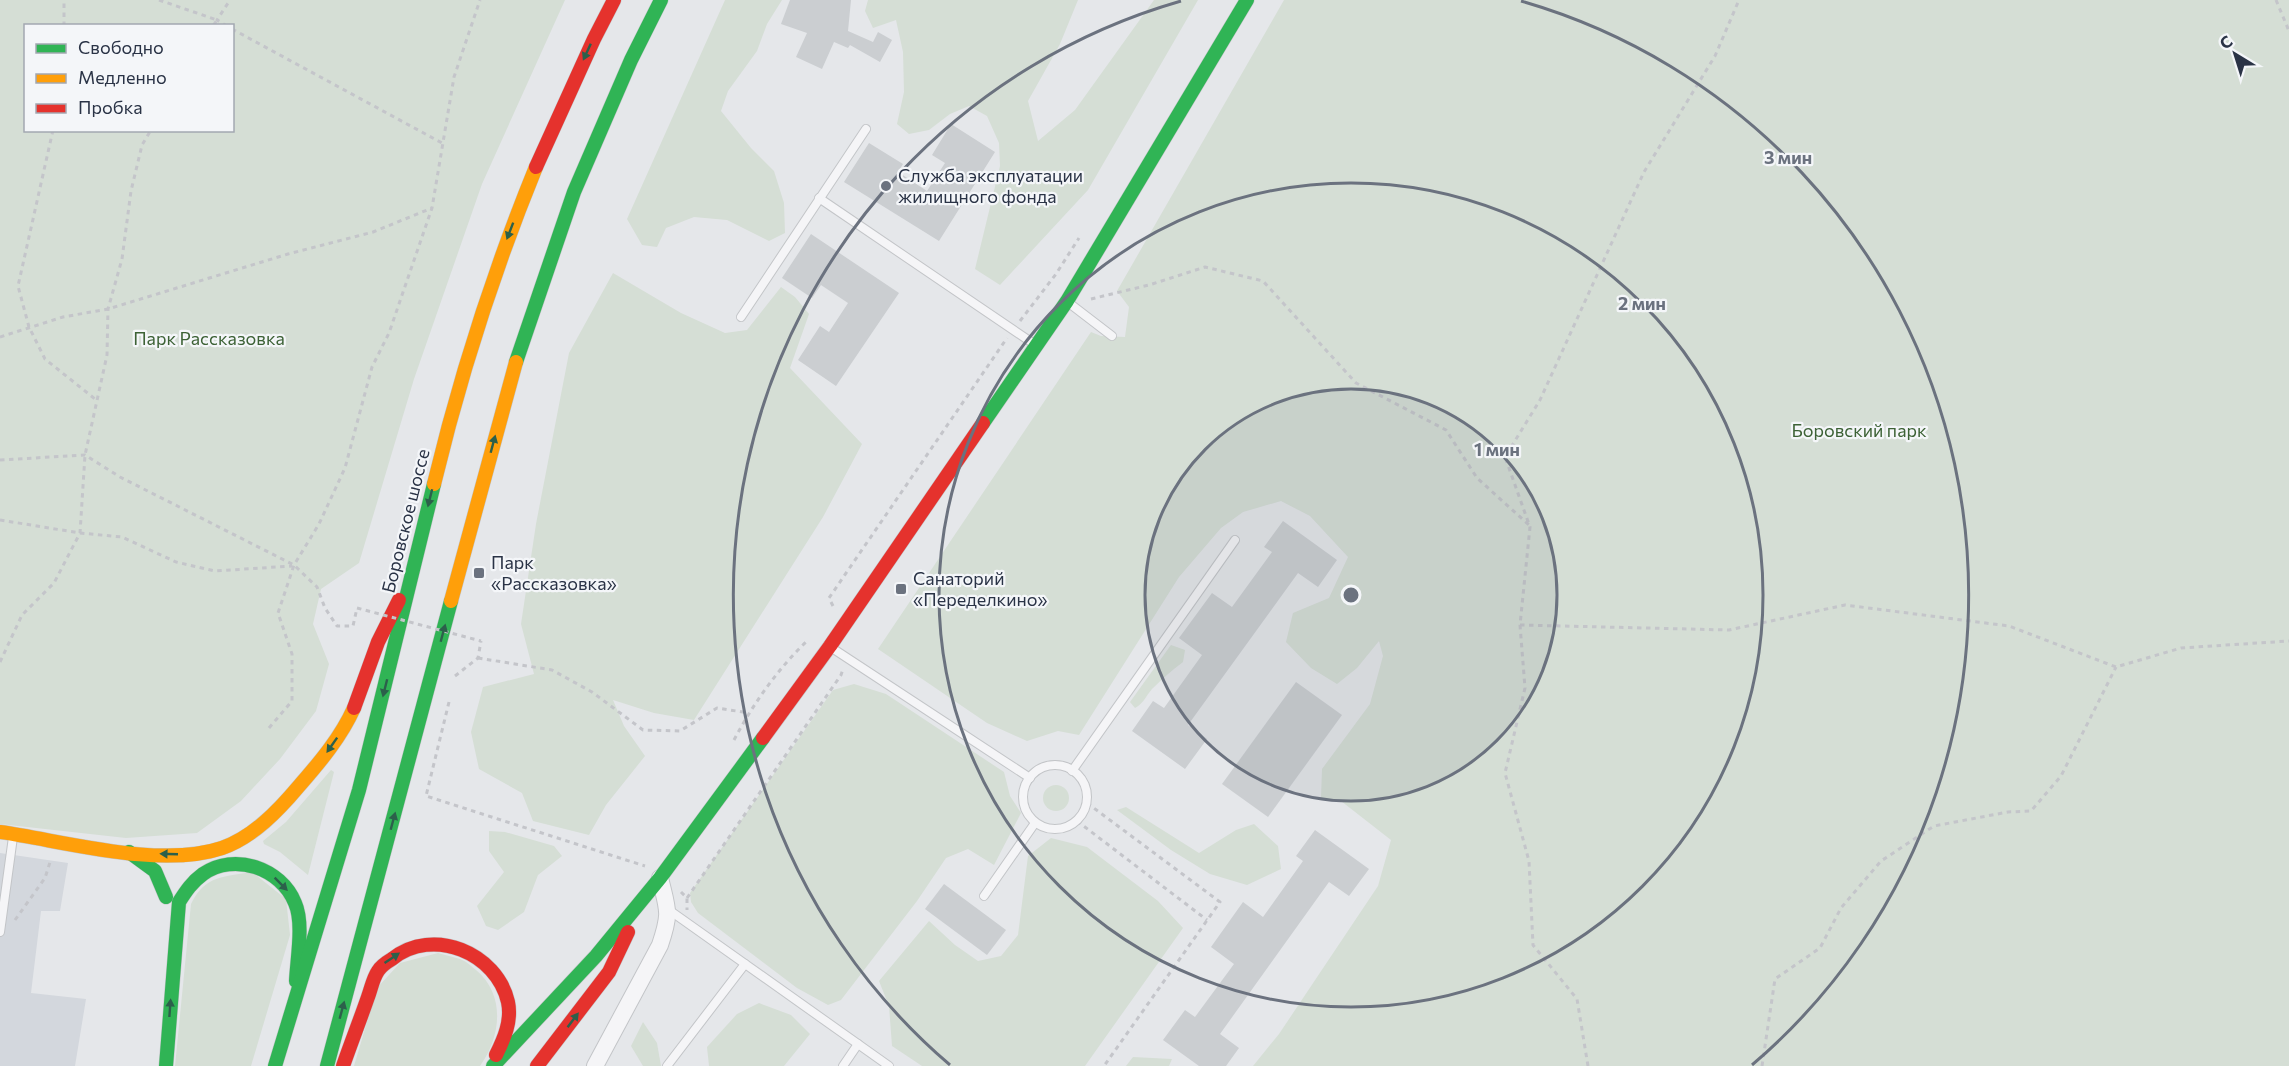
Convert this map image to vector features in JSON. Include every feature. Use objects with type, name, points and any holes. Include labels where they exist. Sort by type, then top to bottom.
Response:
[{"type":"street","name":"Боровское шоссе","points":[[275,1066],[359,790],[452,412],[499,261],[550,134],[614,0]]},
{"type":"street","points":[[327,1066],[513,370],[574,192],[631,60],[661,0]]},
{"type":"street","points":[[492,1066],[596,956],[662,875],[830,646],[1067,301],[1247,0]]},
{"type":"street","points":[[186,867],[208,852],[233,843],[265,822],[329,749],[352,714],[378,640],[410,579]]},
{"type":"street","points":[[7,833],[129,852],[176,854],[208,852]]},
{"type":"street","points":[[129,852],[155,871],[166,897]]},
{"type":"street","points":[[166,1066],[180,902],[189,884],[213,867],[228,863],[253,866],[272,876],[292,896],[298,915],[295,998]]},
{"type":"street","points":[[595,1066],[660,945],[669,910],[662,875]]},
{"type":"street","points":[[537,1066],[609,972],[630,928],[662,875]]},
{"type":"street","points":[[160,964],[166,897],[174,882]]},
{"type":"street","points":[[510,1066],[630,928]]},
{"type":"street","points":[[343,1066],[378,970],[397,954],[412,946],[430,943],[448,944],[471,952],[490,968],[503,989],[508,1009],[508,1028],[492,1066]]},
{"type":"lane","points":[[741,317],[866,129]]},
{"type":"lane","points":[[819,198],[1037,346]]},
{"type":"lane","points":[[1067,301],[1112,336]]},
{"type":"lane","points":[[1072,771],[1235,540]]},
{"type":"lane","points":[[830,646],[1030,778]]},
{"type":"lane","points":[[1058,765],[1072,771],[1083,782],[1087,792],[1087,803],[1083,813],[1077,821],[1058,830],[1035,823],[1025,808],[1023,797],[1030,778],[1047,766],[1058,765]]},
{"type":"lane","points":[[984,896],[1035,823]]},
{"type":"lane","points":[[0,932],[7,833]]},
{"type":"lane","points":[[669,910],[889,1066]]},
{"type":"lane","points":[[667,1066],[745,964]]},
{"type":"lane","points":[[843,1066],[858,1044]]},
{"type":"path","points":[[64,0],[64,24]]},
{"type":"path","points":[[159,0],[224,24]]},
{"type":"path","points":[[214,24],[230,0]]},
{"type":"path","points":[[268,728],[292,701],[292,654],[279,613],[294,565],[319,524],[345,468],[372,367],[389,333],[432,208],[454,77],[480,0]]},
{"type":"path","points":[[1588,1066],[1577,999],[1533,945],[1529,861],[1505,773],[1525,688],[1520,625],[1530,527],[1505,457],[1540,400],[1644,172],[1715,56],[1739,0]]},
{"type":"path","points":[[2276,0],[2289,31]]},
{"type":"path","points":[[234,30],[442,143]]},
{"type":"path","points":[[53,132],[18,286],[29,327],[45,359],[96,399]]},
{"type":"path","points":[[0,662],[22,615],[54,583],[80,533],[85,455],[106,355],[108,309],[122,259],[131,191],[142,145],[150,132]]},
{"type":"path","points":[[0,337],[63,316],[108,309],[288,254],[373,232],[432,208]]},
{"type":"path","points":[[836,612],[829,598],[1013,329],[1056,274],[1081,235]]},
{"type":"path","points":[[1086,300],[1149,285],[1205,267],[1263,281],[1356,383],[1446,430],[1477,478],[1530,527]]},
{"type":"path","points":[[0,460],[85,455],[120,477],[294,565],[317,587],[337,626],[353,626],[357,608],[481,641],[478,658],[455,675],[453,686]]},
{"type":"path","points":[[0,520],[80,533],[122,537],[176,562],[215,571],[294,565]]},
{"type":"path","points":[[1520,625],[1729,630],[1845,605],[2009,626],[2116,667],[2181,648],[2289,641]]},
{"type":"path","points":[[732,744],[749,712],[788,659],[811,637]]},
{"type":"path","points":[[478,658],[552,670],[592,692],[643,729],[680,731],[717,708],[749,712]]},
{"type":"path","points":[[1762,1066],[1775,979],[1820,948],[1841,908],[1881,861],[1934,826],[2008,812],[2031,811],[2061,776],[2116,667]]},
{"type":"path","points":[[450,697],[426,796],[642,865],[662,875],[687,898],[685,921]]},
{"type":"path","points":[[1087,803],[1220,902],[1104,1066]]},
{"type":"path","points":[[1077,821],[1207,920]]},
{"type":"path","points":[[13,923],[45,878],[57,840]]},
{"type":"path","points":[[642,865],[650,856]]},
{"type":"shaded area","points":[[0,853],[68,863],[60,911],[41,911],[31,993],[86,999],[75,1066],[0,1066]]},
{"type":"green space","name":"Парк Рассказовка","points":[[0,0],[565,0],[482,184],[414,379],[359,563],[321,589],[313,624],[329,664],[316,711],[280,759],[241,801],[197,833],[126,838],[0,824]]},
{"type":"green space","points":[[725,0],[782,0],[767,24],[757,51],[728,91],[721,111],[751,148],[774,171],[784,203],[785,233],[769,241],[727,220],[694,217],[666,228],[657,247],[642,245],[627,219]]},
{"type":"green space","points":[[868,0],[1078,0],[1060,44],[1028,101],[1038,141],[1075,110],[1154,0],[1198,0],[1088,190],[1000,285],[975,269],[1000,166],[999,143],[987,116],[969,106],[950,114],[929,130],[909,134],[897,124],[904,92],[903,52],[896,20],[873,28],[865,11]]},
{"type":"green space","name":"Боровский парк","points":[[1284,0],[2289,0],[2289,1066],[1253,1066],[1279,1034],[1378,886],[1391,840],[1341,801],[1321,799],[1322,769],[1370,704],[1383,656],[1379,641],[1357,668],[1337,684],[1311,668],[1286,642],[1293,613],[1329,598],[1348,557],[1310,516],[1281,501],[1243,512],[1221,528],[1179,577],[1079,735],[1058,731],[1027,741],[987,723],[878,649],[1091,332],[1101,336],[1125,337],[1129,307],[1117,291]]},
{"type":"green space","points":[[613,273],[681,313],[725,333],[747,330],[781,287],[795,297],[809,314],[790,368],[862,444],[823,517],[694,720],[654,713],[613,700],[624,726],[645,756],[606,805],[589,835],[533,821],[522,793],[479,769],[471,732],[483,687],[534,674],[521,624],[536,524],[569,353]]},
{"type":"green space","points":[[1171,645],[1185,650],[1183,662],[1152,689],[1135,708],[1130,702]]},
{"type":"green space","points":[[854,684],[886,694],[1004,772],[1010,796],[1021,813],[994,865],[968,849],[946,858],[917,901],[841,1000],[828,1005],[797,988],[698,913],[691,902],[690,893],[833,690]]},
{"type":"green space","points":[[331,770],[334,772],[308,875],[263,841],[286,822]]},
{"type":"green space","points":[[1056,785],[1065,789],[1069,798],[1065,807],[1056,811],[1047,807],[1043,798],[1047,789]]},
{"type":"green space","points":[[1126,807],[1199,853],[1236,830],[1254,824],[1278,846],[1281,869],[1247,885],[1210,874],[1171,850],[1117,810]]},
{"type":"green space","points":[[489,831],[505,832],[554,846],[562,856],[538,875],[524,912],[498,930],[486,926],[477,906],[504,872],[489,851]]},
{"type":"green space","points":[[1051,838],[1087,847],[1158,901],[1183,928],[1085,1066],[922,1066],[892,1046],[889,1006],[879,981],[929,921],[955,945],[978,961],[1001,956],[1018,935],[1028,856]]},
{"type":"green space","points":[[252,872],[286,899],[290,935],[251,1066],[175,1066],[191,904],[202,887],[209,882]]},
{"type":"green space","points":[[438,953],[466,962],[486,980],[492,991],[496,1004],[496,1029],[487,1055],[480,1066],[354,1066],[377,988],[400,963]]},
{"type":"green space","points":[[759,1003],[791,1015],[810,1034],[784,1066],[709,1066],[707,1047],[737,1014]]},
{"type":"green space","points":[[643,1022],[657,1043],[661,1066],[643,1066],[631,1046]]},
{"type":"green space","points":[[1133,1057],[1172,1059],[1169,1066],[1126,1066]]},
{"type":"building","points":[[790,0],[851,0],[848,31],[873,42],[878,32],[892,40],[880,62],[850,45],[848,48],[834,42],[822,69],[796,57],[807,33],[781,24]]},
{"type":"building","name":"Служба эксплуатации жилищного фонда","points":[[951,124],[995,152],[939,241],[844,182],[869,143],[903,164],[898,172],[927,191],[945,163],[932,155]]},
{"type":"building","points":[[811,234],[899,293],[836,386],[798,360],[820,326],[829,332],[848,303],[821,285],[812,298],[782,278]]},
{"type":"building","points":[[1283,521],[1337,560],[1318,587],[1298,573],[1188,725],[1207,739],[1185,769],[1132,731],[1153,701],[1164,708],[1202,655],[1179,638],[1212,593],[1232,607],[1272,552],[1264,547]]},
{"type":"building","points":[[1296,682],[1342,715],[1268,817],[1222,784]]},
{"type":"building","points":[[1315,830],[1369,869],[1349,896],[1329,882],[1220,1034],[1239,1048],[1226,1066],[1199,1066],[1163,1040],[1185,1010],[1195,1017],[1234,964],[1211,947],[1243,902],[1263,917],[1303,861],[1296,856]]},
{"type":"building","points":[[944,884],[1006,930],[987,955],[925,909]]},
{"type":"traffic: fast","points":[[516,362],[574,192],[631,60],[661,0]]},
{"type":"traffic: fast","points":[[983,423],[1067,301],[1247,0]]},
{"type":"traffic: fast","points":[[275,1066],[359,790],[434,484]]},
{"type":"traffic: fast","points":[[327,1066],[451,601]]},
{"type":"traffic: fast","points":[[493,1066],[596,956],[660,878],[763,738]]},
{"type":"traffic: fast","points":[[129,852],[155,871],[166,897]]},
{"type":"traffic: fast","points":[[166,1066],[179,902],[203,874],[215,867],[242,864],[268,873],[288,891],[298,911],[299,921],[296,981]]},
{"type":"traffic: slow","points":[[434,484],[479,324],[536,167]]},
{"type":"traffic: slow","points":[[451,601],[516,362]]},
{"type":"traffic: slow","points":[[0,832],[141,855],[197,854],[222,848],[254,830],[282,805],[330,749],[354,708]]},
{"type":"traffic: jam","points":[[536,167],[614,0]]},
{"type":"traffic: jam","points":[[763,738],[830,646],[983,423]]},
{"type":"traffic: jam","points":[[354,708],[378,642],[399,600]]},
{"type":"traffic: jam","points":[[537,1066],[609,972],[628,932]]},
{"type":"traffic: jam","points":[[343,1066],[378,971],[408,949],[426,945],[444,945],[477,958],[491,970],[502,985],[508,1002],[509,1016],[496,1055]]},
{"type":"place","name":"Служба эксплуатации жилищного фонда","points":[[886,186]]},
{"type":"place","name":"Парк «Рассказовка»","points":[[479,573]]},
{"type":"place","name":"Санаторий «Переделкино»","points":[[901,589]]}]
